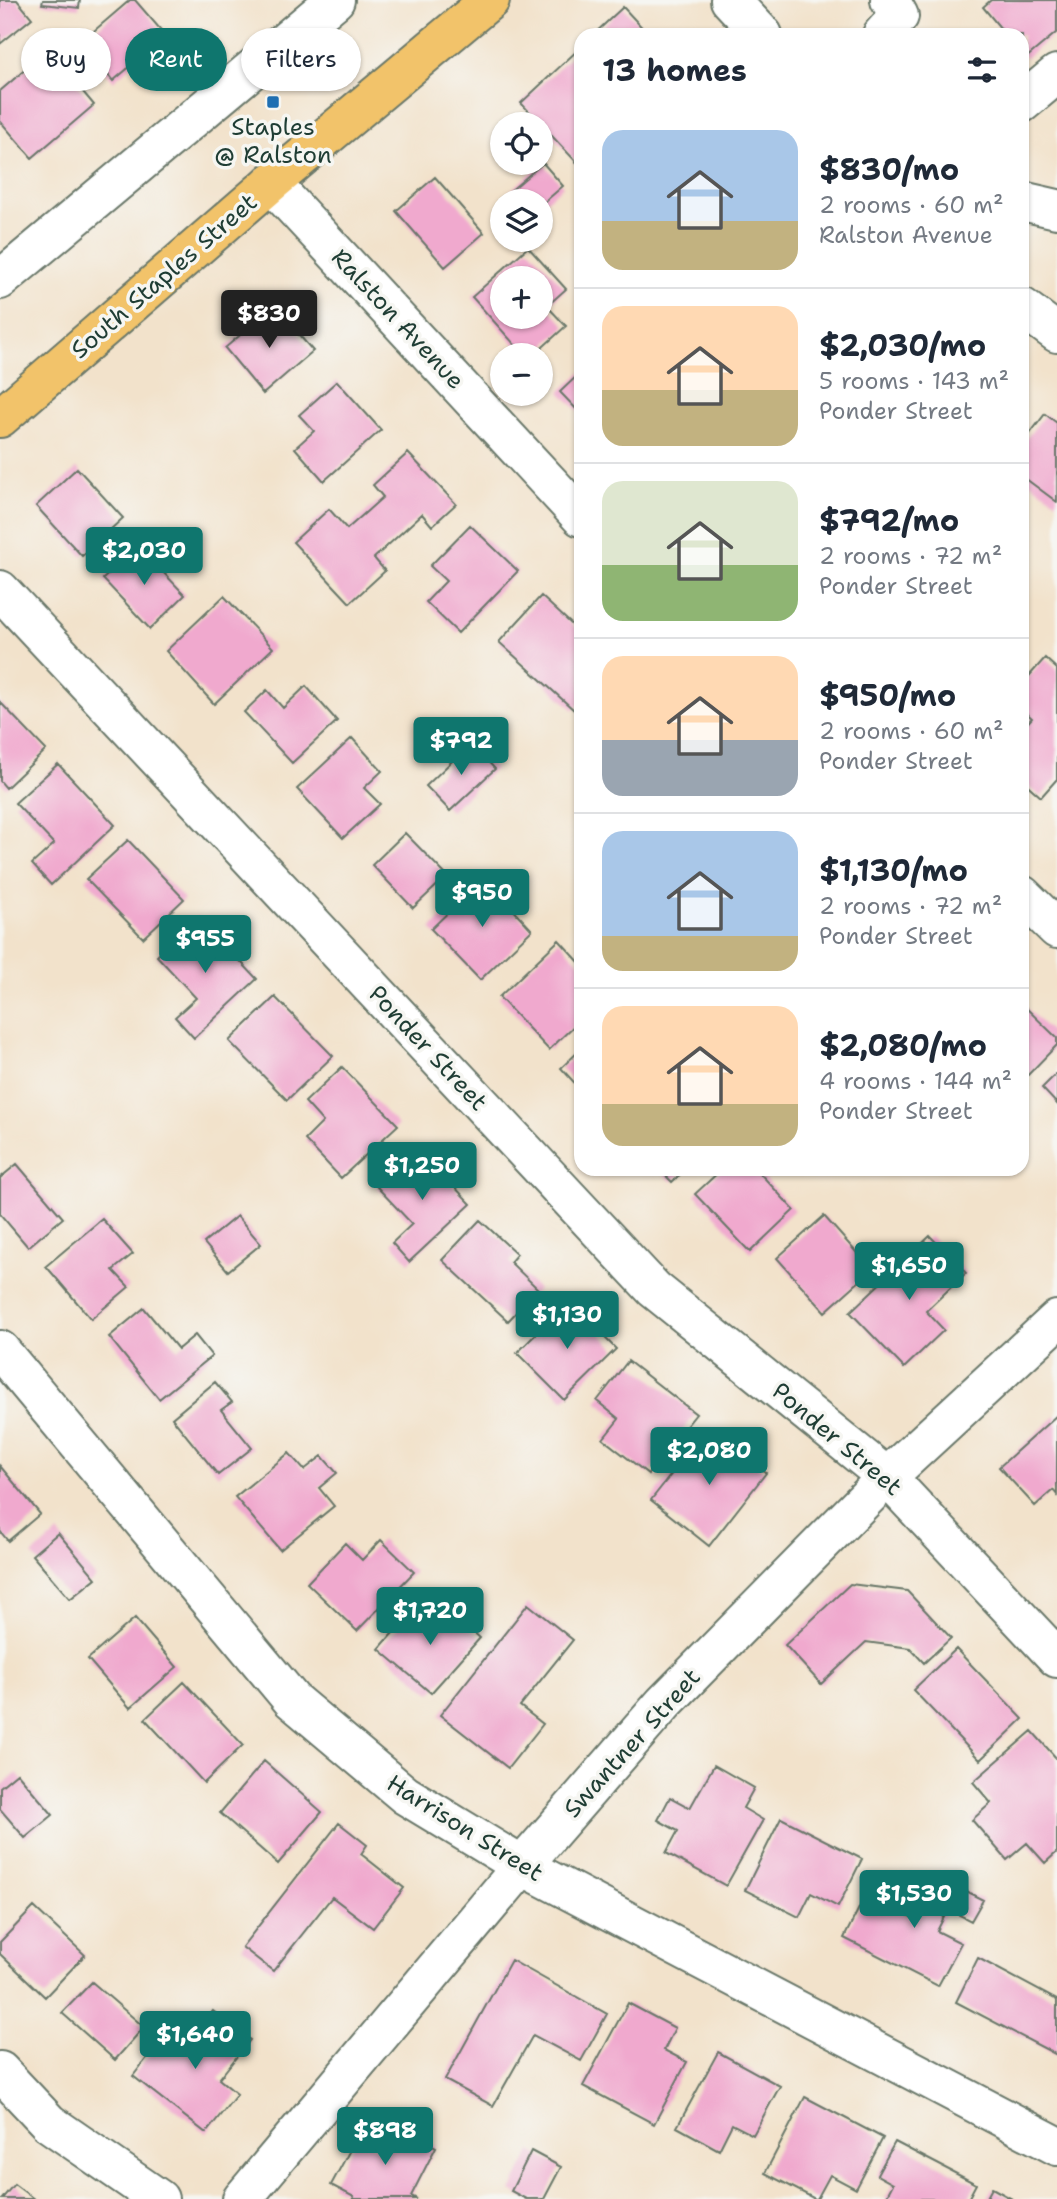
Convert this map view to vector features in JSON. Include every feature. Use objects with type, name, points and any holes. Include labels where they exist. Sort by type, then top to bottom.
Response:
[{"type":"main road","name":"South Staples Street","points":[[0,418],[271,183],[490,0]]},
{"type":"street","points":[[0,280],[335,0]]},
{"type":"street","points":[[889,28],[900,16],[890,0]]},
{"type":"street","points":[[1029,97],[1057,74]]},
{"type":"street","name":"Ralston Avenue","points":[[271,183],[574,509]]},
{"type":"street","points":[[1029,203],[1057,209]]},
{"type":"street","points":[[1029,312],[1057,333]]},
{"type":"street","name":"Ponder Street","points":[[0,590],[654,1289],[887,1477],[1057,1658]]},
{"type":"street","points":[[1029,902],[1057,929]]},
{"type":"street","name":"Swantner Street","points":[[242,2199],[522,1866],[664,1703],[887,1477],[1057,1320]]},
{"type":"street","name":"Harrison Street","points":[[0,1350],[292,1700],[405,1795],[522,1866],[1057,2146]]},
{"type":"street","points":[[0,2071],[49,2123],[159,2199]]},
{"type":"building","points":[[0,0],[17,0],[32,18],[0,44]]},
{"type":"building","points":[[43,0],[80,0],[79,8],[42,4]]},
{"type":"building","points":[[130,0],[135,0],[159,28],[125,28],[125,71],[113,81],[111,28],[97,28]]},
{"type":"building","points":[[991,0],[1057,0],[1057,32],[1029,55],[1029,28],[1000,28],[983,7]]},
{"type":"building","points":[[623,7],[642,28],[600,28]]},
{"type":"building","points":[[574,54],[574,160],[553,137],[553,112],[529,112],[521,103]]},
{"type":"building","points":[[21,73],[21,91],[82,91],[94,105],[32,158],[0,121],[0,91]]},
{"type":"building","points":[[553,174],[563,186],[553,195],[553,189],[513,189],[529,175]]},
{"type":"building","points":[[435,177],[484,233],[445,267],[396,211]]},
{"type":"building","points":[[522,252],[533,252],[545,266],[507,266]]},
{"type":"building","points":[[553,275],[566,289],[553,301]]},
{"type":"building","points":[[490,281],[490,317],[472,297]]},
{"type":"building","points":[[274,306],[313,351],[263,394],[225,348]]},
{"type":"building","points":[[553,312],[566,326],[547,343],[513,343],[501,329],[553,329]]},
{"type":"building","points":[[574,379],[574,407],[560,392]]},
{"type":"building","points":[[337,381],[381,430],[324,481],[295,448],[314,431],[299,415]]},
{"type":"building","points":[[1045,414],[1057,423],[1057,502],[1029,481],[1029,435]]},
{"type":"building","points":[[408,453],[456,504],[432,526],[422,514],[374,558],[385,571],[350,603],[293,542],[329,509],[347,529],[383,497],[373,485]]},
{"type":"building","points":[[77,468],[123,518],[82,556],[36,506]]},
{"type":"building","points":[[470,525],[518,571],[458,633],[426,602],[446,581],[430,566]]},
{"type":"building","points":[[138,546],[185,595],[150,629],[103,579]]},
{"type":"building","points":[[224,596],[273,648],[214,704],[166,651]]},
{"type":"building","points":[[541,596],[574,627],[574,710],[499,642]]},
{"type":"building","points":[[1045,658],[1057,669],[1057,779],[1041,797],[1029,786],[1029,721],[1032,718],[1029,715],[1029,676]]},
{"type":"building","points":[[306,686],[337,721],[292,763],[244,712],[267,690],[283,708]]},
{"type":"building","points":[[0,702],[46,750],[6,788],[0,781]]},
{"type":"building","points":[[352,738],[382,771],[364,788],[380,804],[343,838],[297,789]]},
{"type":"building","points":[[471,743],[495,769],[450,811],[426,786]]},
{"type":"building","points":[[58,764],[115,825],[51,885],[32,864],[54,844],[15,803]]},
{"type":"building","points":[[405,833],[447,876],[413,908],[372,865]]},
{"type":"building","points":[[128,840],[184,899],[143,938],[86,879]]},
{"type":"building","points":[[484,878],[532,930],[480,980],[431,929]]},
{"type":"building","points":[[199,917],[257,979],[194,1038],[175,1017],[196,998],[157,956]]},
{"type":"building","points":[[559,940],[574,956],[574,1026],[549,1050],[499,997]]},
{"type":"building","points":[[275,997],[333,1056],[287,1100],[229,1041]]},
{"type":"building","points":[[1029,1011],[1057,1038],[1057,1045],[1029,1074]]},
{"type":"building","points":[[574,1056],[574,1082],[561,1068]]},
{"type":"building","points":[[342,1067],[398,1125],[341,1178],[305,1140],[323,1122],[305,1102]]},
{"type":"building","points":[[1057,1073],[1057,1104],[1042,1088]]},
{"type":"building","points":[[418,1149],[471,1204],[409,1262],[392,1243],[412,1224],[377,1187]]},
{"type":"building","points":[[17,1164],[63,1218],[28,1247],[0,1214],[0,1178]]},
{"type":"building","points":[[666,1176],[678,1176],[672,1182]]},
{"type":"building","points":[[714,1176],[762,1176],[794,1210],[750,1252],[695,1194]]},
{"type":"building","points":[[237,1216],[261,1244],[228,1271],[204,1243]]},
{"type":"building","points":[[824,1216],[872,1270],[825,1312],[777,1258]]},
{"type":"building","points":[[102,1219],[133,1254],[113,1270],[129,1287],[91,1319],[46,1266]]},
{"type":"building","points":[[480,1220],[517,1254],[510,1262],[538,1289],[508,1321],[442,1260]]},
{"type":"building","points":[[930,1236],[966,1273],[926,1311],[944,1330],[904,1368],[850,1312]]},
{"type":"building","points":[[569,1301],[616,1349],[564,1400],[517,1353]]},
{"type":"building","points":[[144,1308],[178,1349],[195,1335],[212,1356],[159,1399],[109,1337]]},
{"type":"building","points":[[628,1361],[696,1414],[648,1474],[603,1439],[619,1419],[597,1401]]},
{"type":"building","points":[[215,1382],[232,1402],[221,1410],[252,1448],[218,1475],[172,1418]]},
{"type":"building","points":[[1057,1415],[1057,1495],[1053,1490],[1035,1506],[999,1467]]},
{"type":"building","points":[[708,1428],[766,1473],[709,1546],[651,1500]]},
{"type":"building","points":[[289,1453],[304,1470],[322,1456],[337,1473],[319,1488],[334,1506],[280,1550],[235,1497]]},
{"type":"building","points":[[0,1466],[40,1514],[8,1541],[0,1531]]},
{"type":"building","points":[[58,1533],[96,1578],[70,1599],[32,1555]]},
{"type":"building","points":[[381,1540],[414,1572],[357,1631],[307,1583],[345,1543],[362,1560]]},
{"type":"building","points":[[850,1584],[907,1591],[951,1638],[924,1663],[910,1648],[866,1642],[821,1684],[785,1645]]},
{"type":"building","points":[[528,1604],[573,1640],[520,1706],[543,1724],[508,1768],[440,1715]]},
{"type":"building","points":[[446,1607],[480,1638],[431,1693],[379,1649],[412,1611],[429,1626]]},
{"type":"building","points":[[135,1618],[177,1667],[130,1708],[88,1659]]},
{"type":"building","points":[[956,1649],[1023,1719],[980,1760],[913,1690]]},
{"type":"building","points":[[184,1682],[243,1745],[204,1783],[145,1719]]},
{"type":"building","points":[[1032,1731],[1057,1759],[1057,1852],[1045,1863],[1027,1843],[1007,1860],[972,1820],[991,1803],[973,1782]]},
{"type":"building","points":[[264,1761],[322,1812],[278,1864],[220,1813]]},
{"type":"building","points":[[714,1765],[754,1788],[743,1808],[763,1820],[726,1886],[666,1853],[678,1831],[658,1820],[670,1797],[690,1808]]},
{"type":"building","points":[[17,1773],[53,1815],[25,1838],[0,1809],[0,1787]]},
{"type":"building","points":[[781,1818],[862,1859],[838,1907],[811,1893],[799,1917],[745,1890]]},
{"type":"building","points":[[339,1823],[367,1845],[361,1854],[404,1888],[373,1928],[332,1897],[273,1971],[242,1947]]},
{"type":"building","points":[[936,1876],[983,1900],[971,1921],[948,1909],[937,1931],[961,1943],[938,1986],[844,1938],[866,1894],[913,1918]]},
{"type":"building","points":[[34,1907],[85,1955],[45,1997],[0,1954],[0,1942]]},
{"type":"building","points":[[978,1958],[1057,2000],[1057,2055],[956,2002]]},
{"type":"building","points":[[511,1960],[607,2014],[581,2061],[533,2035],[493,2106],[445,2080]]},
{"type":"building","points":[[92,1982],[144,2027],[115,2060],[62,2013]]},
{"type":"building","points":[[628,2003],[675,2028],[664,2050],[687,2062],[654,2124],[583,2086]]},
{"type":"building","points":[[213,2011],[250,2040],[219,2079],[237,2094],[206,2133],[133,2076],[164,2036],[182,2050]]},
{"type":"building","points":[[718,2052],[780,2086],[753,2135],[732,2124],[719,2150],[677,2127]]},
{"type":"building","points":[[805,2097],[883,2138],[856,2189],[830,2175],[815,2199],[765,2173]]},
{"type":"building","points":[[392,2124],[436,2147],[411,2196],[417,2199],[353,2199],[354,2197],[331,2185],[357,2137],[379,2149]]},
{"type":"building","points":[[895,2142],[976,2184],[968,2199],[885,2199],[893,2184],[877,2175]]},
{"type":"building","points":[[531,2151],[561,2167],[544,2199],[526,2199],[511,2191]]},
{"type":"building","points":[[14,2184],[34,2199],[2,2199]]},
{"type":"building","points":[[992,2188],[1012,2199],[986,2199]]},
{"type":"place","name":"Staples @ Ralston","points":[[273,102]]}]
